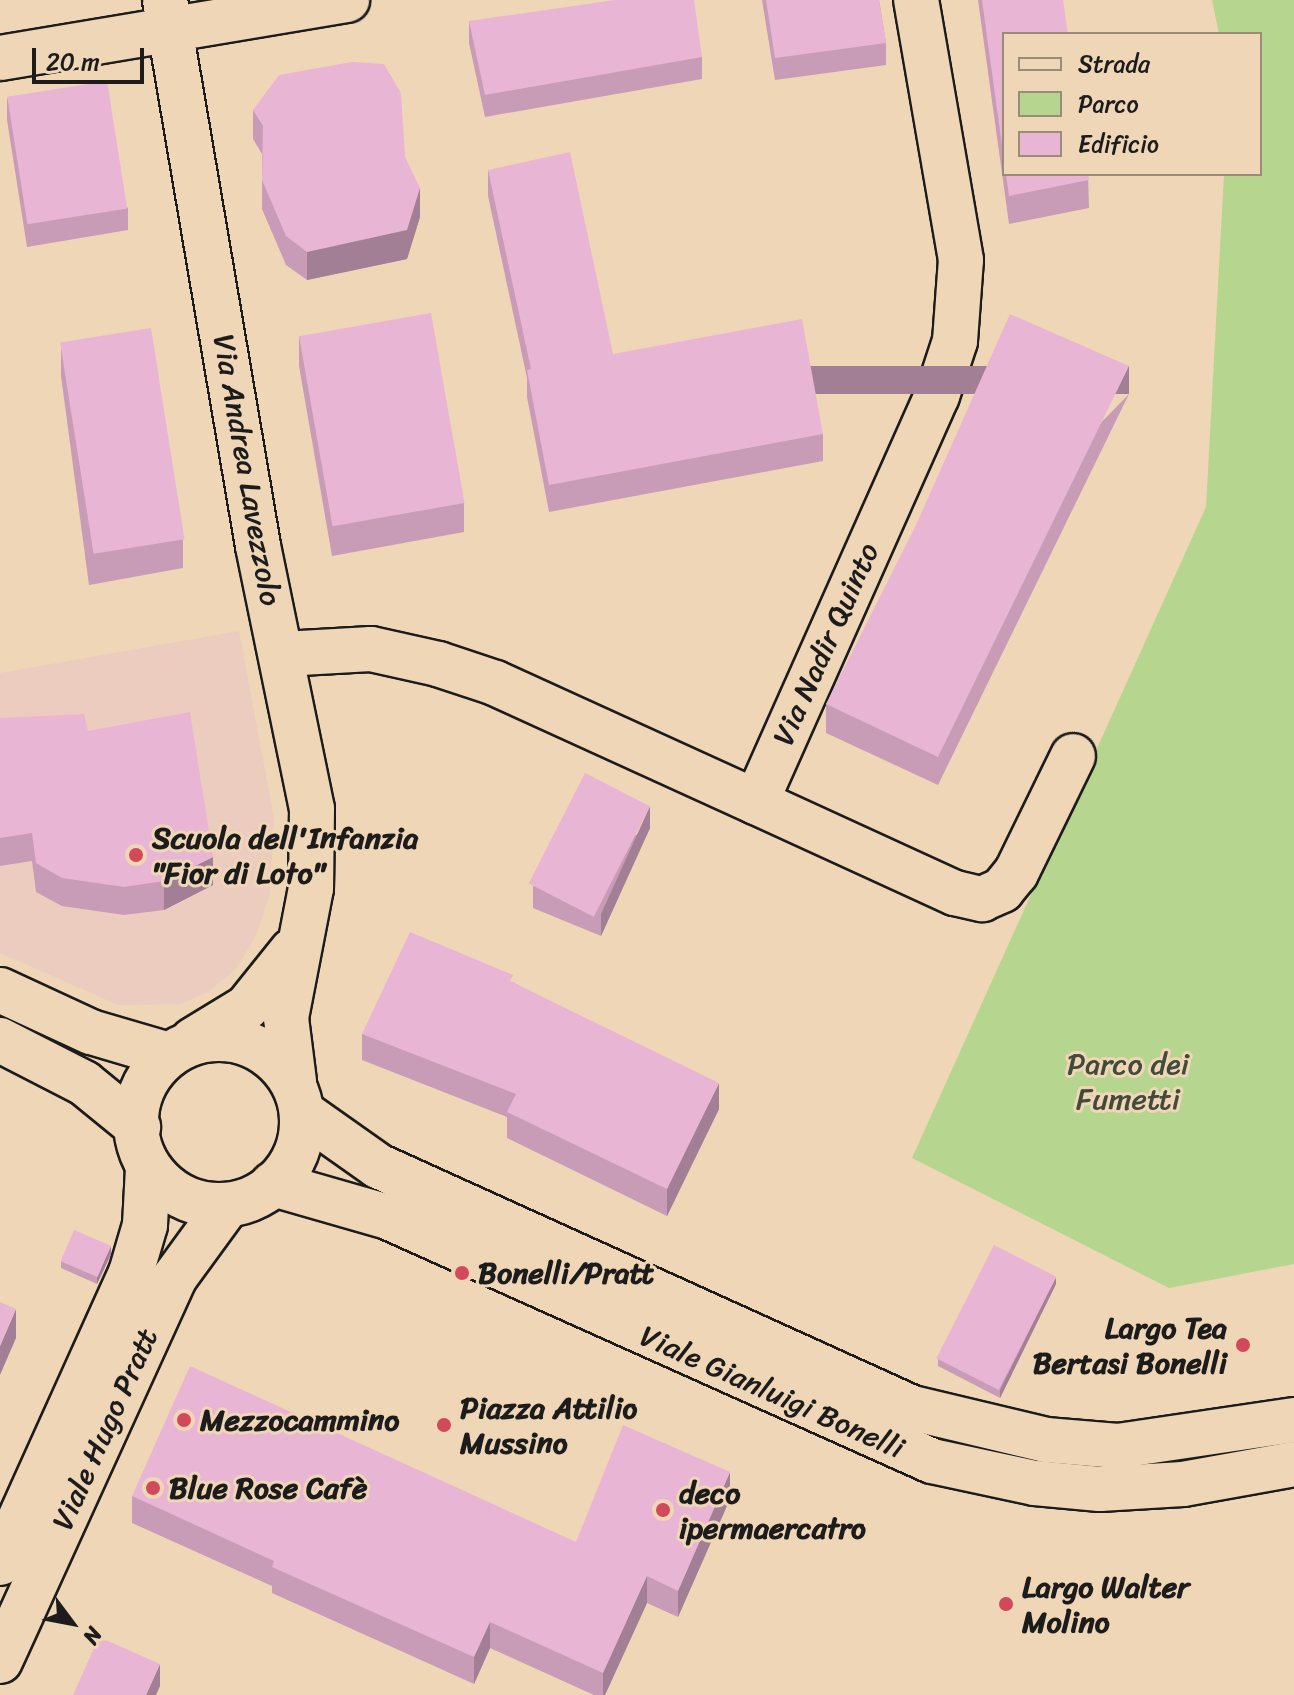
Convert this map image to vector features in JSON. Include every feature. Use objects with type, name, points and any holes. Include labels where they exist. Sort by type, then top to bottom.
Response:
[{"type":"street","points":[[0,58],[167,14],[347,0]]},
{"type":"street","name":"Via Nadir Quinto","points":[[756,802],[937,396],[955,341],[961,260],[916,0]]},
{"type":"street","name":"Via Andrea Lavezzolo","points":[[167,14],[258,546],[283,654],[314,834],[311,888],[286,1018],[298,1097]]},
{"type":"street","points":[[283,654],[371,649],[447,666],[955,893],[982,899],[1002,890],[1016,873],[1073,756]]},
{"type":"street","points":[[143,1147],[146,1085],[180,1048],[230,1021],[253,1001],[300,939]]},
{"type":"street","points":[[0,990],[91,1032],[180,1048],[220,1038],[245,1042],[271,1055],[298,1097],[296,1152],[273,1184],[226,1207],[187,1201],[84,1083],[0,1040]]},
{"type":"street","name":"Viale Gianluigi Bonelli","points":[[298,1097],[378,1166],[912,1408],[1032,1437],[1118,1446],[1294,1420]]},
{"type":"street","name":"Viale Hugo Pratt","points":[[4,1543],[131,1273],[145,1225],[143,1147]]},
{"type":"street","name":"Viale Gianluigi Bonelli","points":[[273,1184],[388,1217],[932,1461],[1052,1486],[1100,1489],[1183,1484],[1294,1464]]},
{"type":"street","name":"Viale Hugo Pratt","points":[[0,1661],[169,1288],[186,1256],[226,1207]]},
{"type":"shaded area","name":"Scuola dell'Infanzia \"Fior di Loto\"","points":[[239,631],[274,818],[270,893],[257,934],[236,969],[208,992],[181,1004],[118,1005],[0,953],[0,673]]},
{"type":"green space","name":"Parco dei Fumetti","points":[[1212,0],[1294,0],[1294,1264],[1169,1288],[912,1158],[1206,507],[1224,176],[1262,176],[1262,32],[1219,32]]},
{"type":"building","points":[[615,0],[694,0],[702,57],[485,95],[469,21]]},
{"type":"building","points":[[766,0],[879,0],[886,43],[775,58]]},
{"type":"building","points":[[982,0],[1063,0],[1068,32],[1002,32],[1002,145]]},
{"type":"building","points":[[352,62],[384,64],[401,93],[405,157],[420,188],[407,230],[307,252],[286,236],[262,180],[263,126],[253,110],[279,75]]},
{"type":"building","points":[[107,81],[127,208],[27,224],[7,97]]},
{"type":"building","points":[[570,152],[613,354],[802,319],[823,434],[549,485],[527,370],[531,369],[488,170]]},
{"type":"building","points":[[1006,176],[1088,176],[1089,180],[1009,196]]},
{"type":"building","points":[[431,313],[465,503],[333,526],[299,336]]},
{"type":"building","points":[[1010,314],[1129,366],[938,757],[826,704],[916,525]]},
{"type":"building","points":[[151,328],[184,539],[94,554],[60,342]]},
{"type":"building","points":[[190,712],[213,857],[164,881],[124,887],[62,878],[36,863],[32,833],[0,838],[0,718],[84,714],[88,731]]},
{"type":"building","points":[[585,773],[650,806],[594,917],[529,883]]},
{"type":"building","points":[[410,932],[513,975],[510,981],[719,1083],[667,1189],[507,1112],[516,1094],[362,1034]]},
{"type":"building","points":[[74,1230],[111,1246],[98,1277],[61,1261]]},
{"type":"building","points":[[994,1245],[1056,1277],[999,1390],[936,1358]]},
{"type":"building","points":[[0,1302],[16,1309],[0,1346]]},
{"type":"building","points":[[190,1366],[576,1542],[623,1425],[730,1472],[678,1591],[647,1576],[603,1673],[490,1622],[474,1657],[272,1567],[274,1561],[132,1496]]},
{"type":"building","points":[[99,1637],[160,1664],[146,1695],[73,1695]]},
{"type":"place","name":"Scuola dell'Infanzia \"Fior di Loto\"","points":[[136,855]]},
{"type":"place","name":"Bonelli/Pratt","points":[[462,1273]]},
{"type":"place","name":"Largo Tea Bertasi Bonelli","points":[[1243,1345]]},
{"type":"place","name":"Mezzocammino","points":[[184,1420]]},
{"type":"place","name":"Piazza Attilio Mussino","points":[[444,1425]]},
{"type":"place","name":"Blue Rose Cafè","points":[[153,1488]]},
{"type":"place","name":"deco ipermaercatro","points":[[663,1510]]},
{"type":"place","name":"Largo Walter Molino","points":[[1006,1604]]}]
